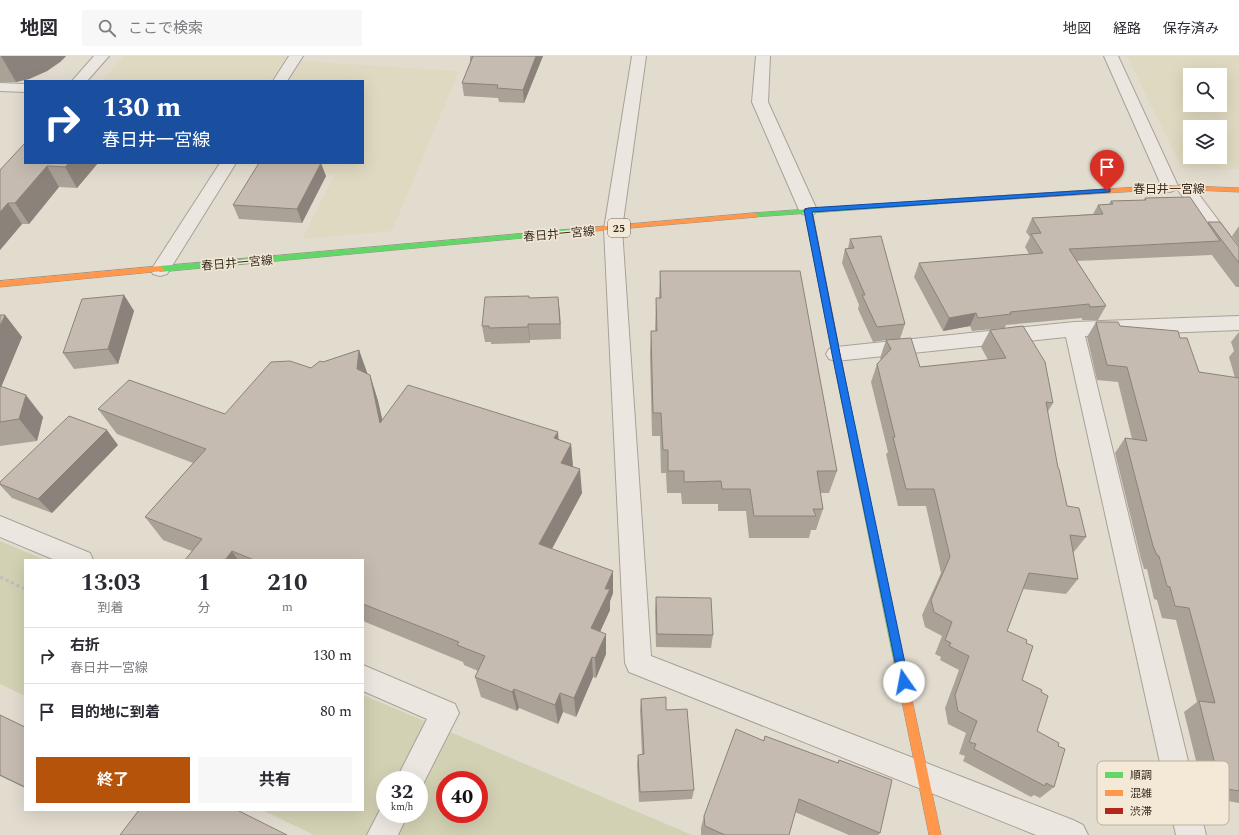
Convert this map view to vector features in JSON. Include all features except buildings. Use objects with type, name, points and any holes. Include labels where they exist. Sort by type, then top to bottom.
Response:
[{"type":"main road","name":"春日井一宮線","points":[[0,284],[808,210],[1177,187],[1239,190]]},
{"type":"main road","points":[[808,210],[836,354],[935,835]]},
{"type":"street","points":[[80,80],[102,56]]},
{"type":"street","points":[[281,80],[296,56]]},
{"type":"street","points":[[639,56],[613,229],[638,663],[1072,835]]},
{"type":"street","points":[[764,56],[760,102],[808,210]]},
{"type":"street","points":[[1111,56],[1177,187],[1239,261]]},
{"type":"street","points":[[0,87],[24,88]]},
{"type":"street","points":[[160,270],[227,164]]},
{"type":"street","points":[[836,354],[1074,329],[1239,324]]},
{"type":"street","points":[[1074,329],[1174,761]]},
{"type":"street","points":[[0,526],[79,559]]},
{"type":"street","points":[[364,678],[445,713],[415,771]]},
{"type":"street","points":[[382,835],[388,823]]},
{"type":"street","points":[[1189,825],[1191,835]]},
{"type":"path","points":[[0,577],[24,589]]},
{"type":"shaded area","points":[[124,56],[287,56],[272,80],[103,80]]},
{"type":"shaded area","points":[[1127,56],[1239,56],[1239,169],[1182,168]]},
{"type":"shaded area","points":[[301,61],[459,71],[392,231],[302,239],[335,174],[236,165],[364,164],[364,80],[289,80]]},
{"type":"green space","points":[[0,541],[43,559],[24,559],[24,696],[0,684]]},
{"type":"green space","points":[[364,695],[692,835],[314,835],[264,811],[364,811]]},
{"type":"traffic: fast","points":[[754,215],[935,202]]},
{"type":"traffic: fast","points":[[160,269],[573,231]]},
{"type":"traffic: fast","points":[[846,403],[899,662]]},
{"type":"traffic: slow","points":[[935,202],[1170,187],[1239,190]]},
{"type":"traffic: slow","points":[[573,231],[754,215]]},
{"type":"traffic: slow","points":[[0,284],[160,269]]},
{"type":"traffic: slow","points":[[899,662],[935,835]]},
{"type":"traffic: jam","points":[[808,210],[846,403]]},
{"type":"route","points":[[904,682],[836,354],[808,210],[1107,191]]}]
